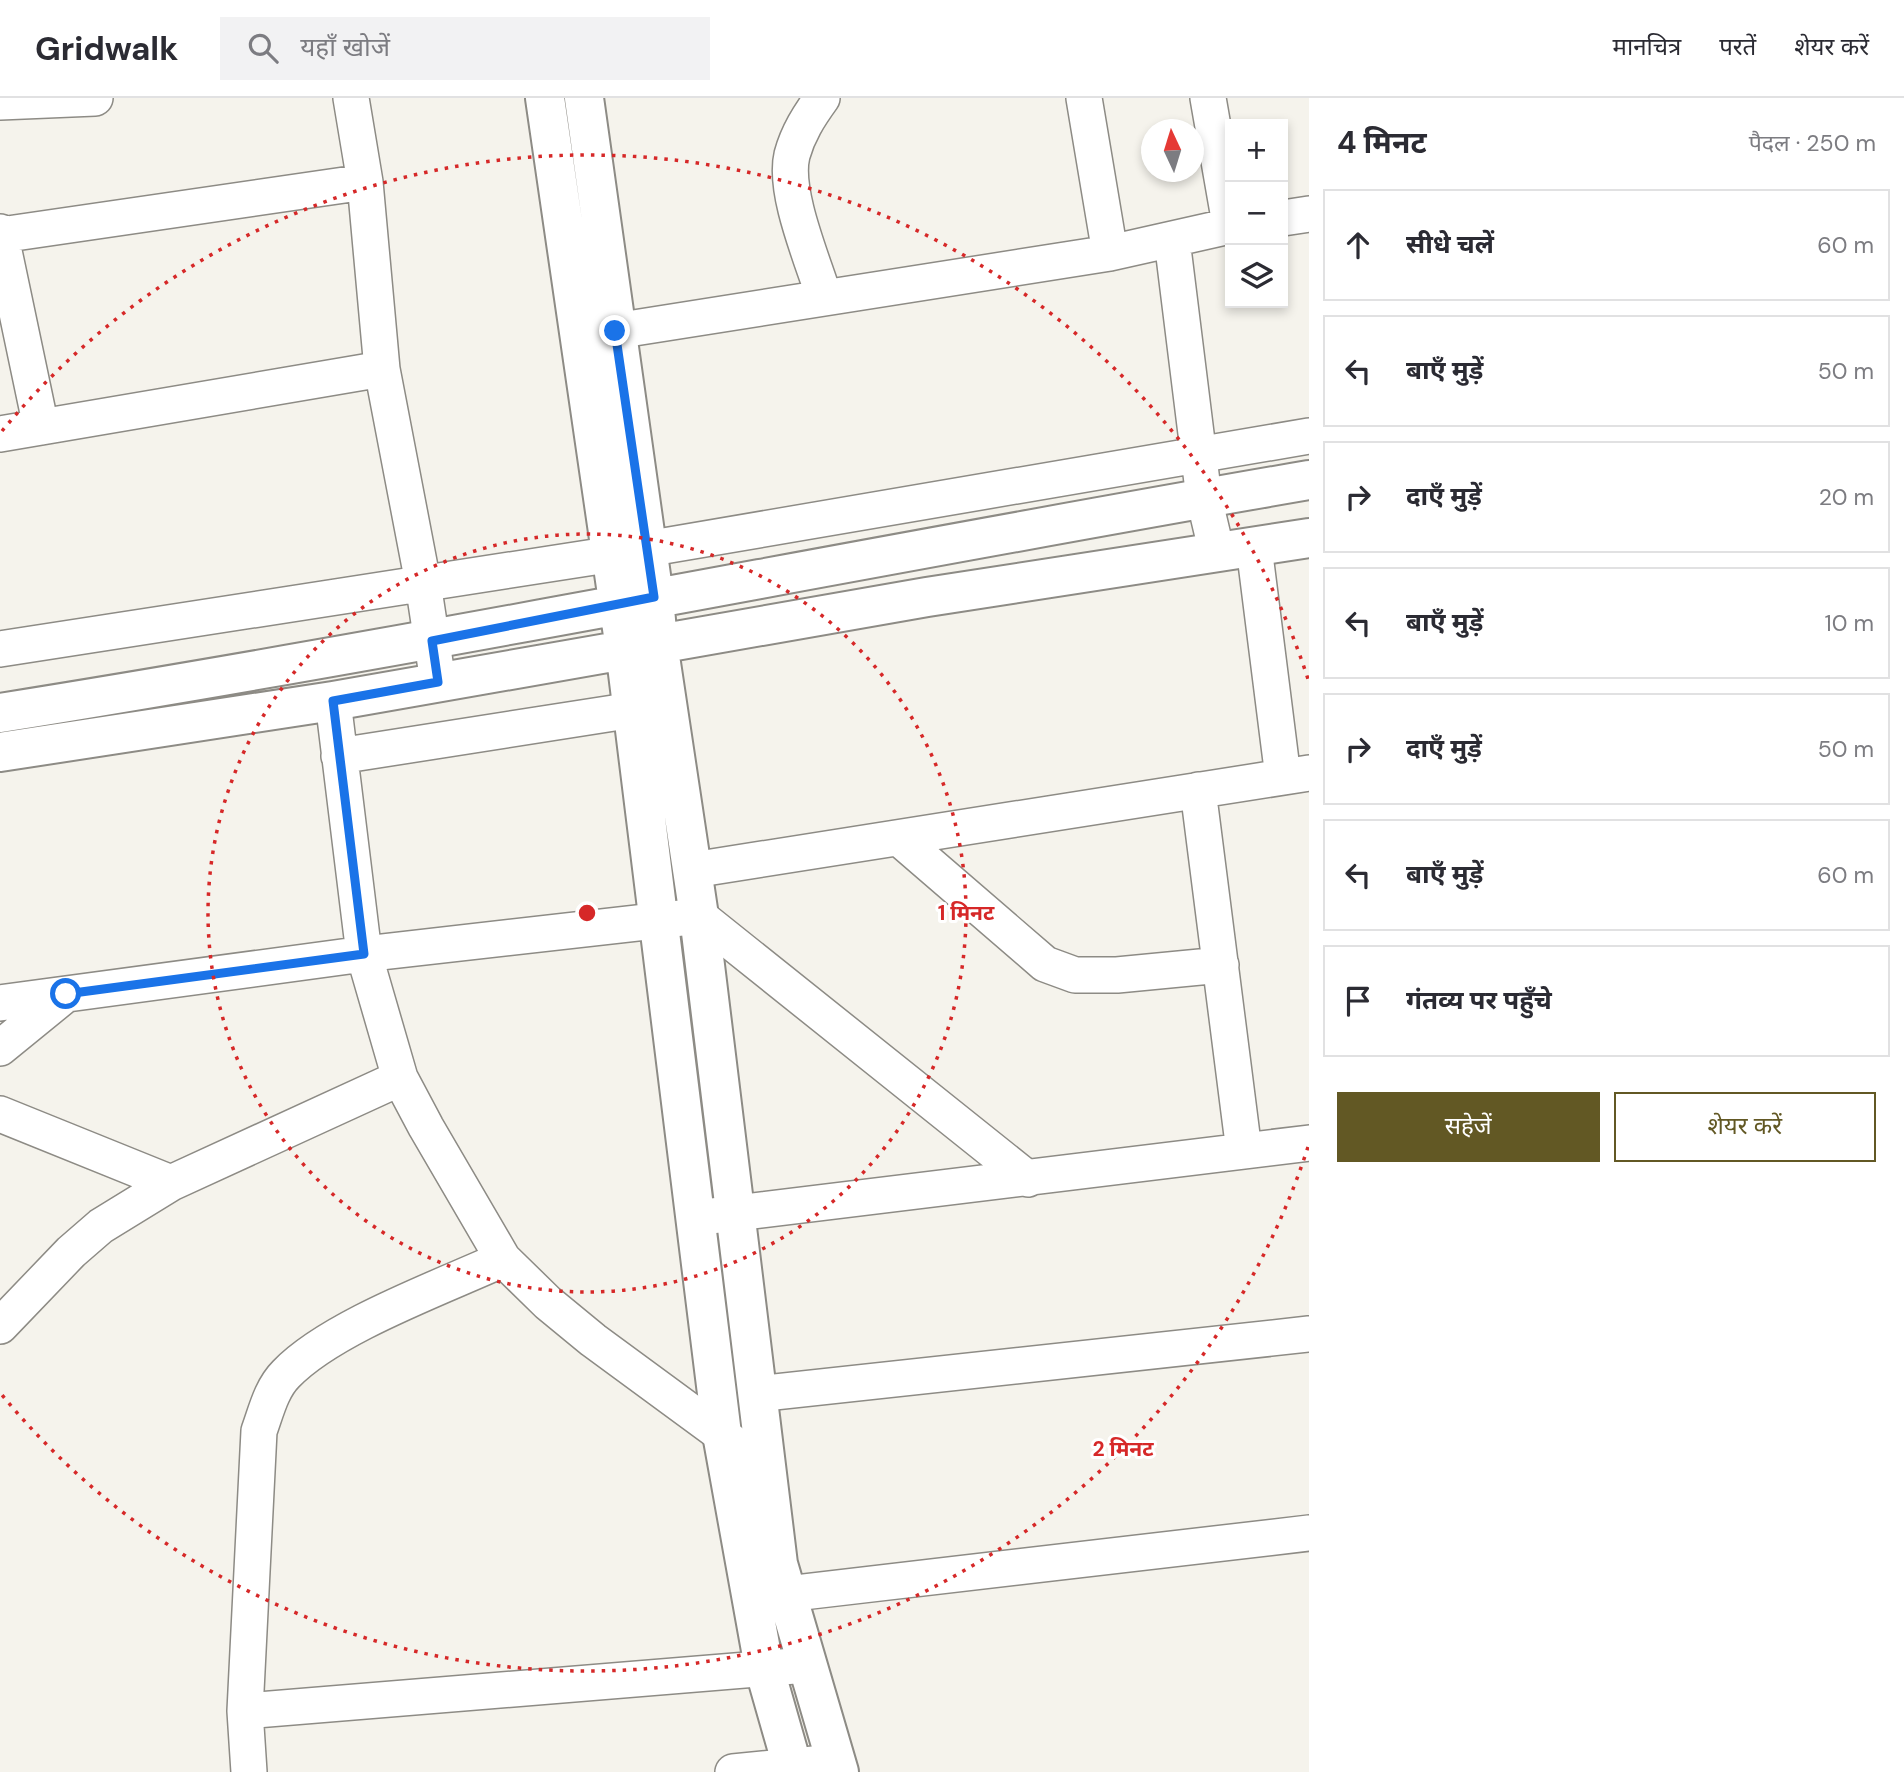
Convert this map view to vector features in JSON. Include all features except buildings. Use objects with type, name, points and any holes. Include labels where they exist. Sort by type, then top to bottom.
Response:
[{"type":"street","points":[[0,102],[95,98]]},
{"type":"street","points":[[351,98],[365,182],[382,369],[423,583],[438,682]]},
{"type":"street","points":[[545,98],[628,551],[641,646],[693,870],[778,1564],[769,1596],[764,1667],[793,1769]]},
{"type":"street","points":[[584,98],[615,331],[628,551]]},
{"type":"street","points":[[822,98],[806,120],[792,157],[794,194],[824,297]]},
{"type":"street","points":[[1084,98],[1110,253]]},
{"type":"street","points":[[1208,98],[1225,196]]},
{"type":"street","points":[[41,427],[0,233],[365,182]]},
{"type":"street","points":[[1288,217],[1309,214]]},
{"type":"street","points":[[615,331],[1110,253],[1225,226]]},
{"type":"street","points":[[693,870],[1296,775],[1235,550],[1204,498],[1172,240]]},
{"type":"street","points":[[0,434],[382,369]]},
{"type":"street","points":[[0,649],[628,551],[1309,436]]},
{"type":"street","points":[[0,713],[432,641],[636,601],[1309,480]]},
{"type":"street","points":[[0,752],[333,701],[641,646],[1309,538]]},
{"type":"street","points":[[641,646],[633,710],[722,1434],[769,1596],[807,1665],[837,1767],[733,1772]]},
{"type":"street","points":[[333,701],[364,954],[400,1079],[503,1259],[548,1303],[593,1340],[766,1468]]},
{"type":"street","points":[[339,756],[633,710]]},
{"type":"street","points":[[1198,790],[1244,1151]]},
{"type":"street","points":[[899,838],[1045,964],[1075,975],[1117,975],[1222,965]]},
{"type":"street","points":[[0,1003],[364,954],[699,916],[1028,1179]]},
{"type":"street","points":[[0,1048],[66,994]]},
{"type":"street","points":[[0,1326],[71,1252],[101,1226],[171,1183],[400,1079]]},
{"type":"street","points":[[0,1114],[171,1183]]},
{"type":"street","points":[[695,1218],[1309,1143]]},
{"type":"street","points":[[249,1772],[245,1712],[259,1432],[269,1400],[285,1374],[338,1335],[503,1259]]},
{"type":"street","points":[[757,1394],[1309,1334]]},
{"type":"street","points":[[769,1596],[1309,1532]]},
{"type":"street","points":[[245,1712],[807,1665]]},
{"type":"route","points":[[66,994],[364,954],[333,701],[438,682],[432,641],[654,597],[615,331]]}]
